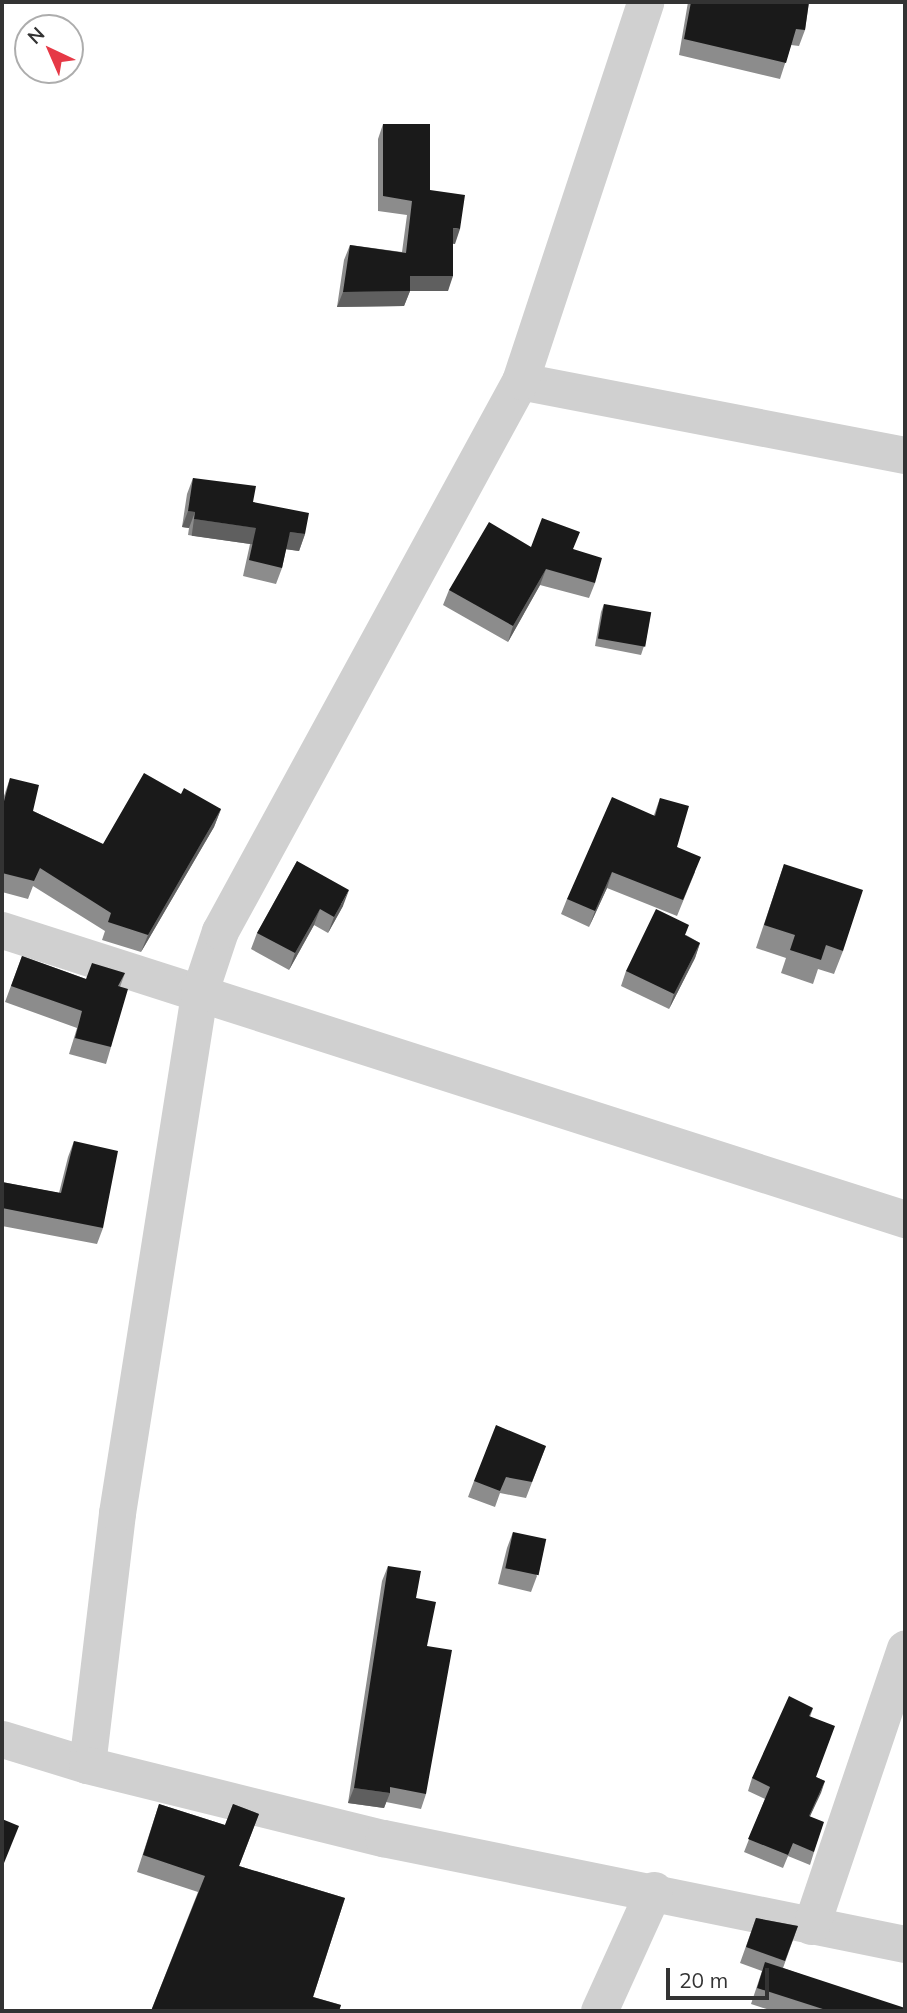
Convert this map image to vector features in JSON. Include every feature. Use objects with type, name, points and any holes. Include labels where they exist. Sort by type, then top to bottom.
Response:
[{"type":"street","points":[[87,1765],[117,1513],[200,994],[220,930],[520,381],[645,2]]},
{"type":"street","points":[[520,381],[905,456]]},
{"type":"street","points":[[3,937],[200,994],[905,1219]]},
{"type":"street","points":[[811,1926],[905,1649]]},
{"type":"street","points":[[2,1740],[87,1765],[383,1838],[654,1890],[811,1926],[905,1944]]},
{"type":"street","points":[[599,2011],[654,1890]]},
{"type":"building","points":[[691,2],[809,2],[805,30],[796,29],[786,63],[684,39]]},
{"type":"building","points":[[383,124],[430,124],[430,190],[465,195],[460,229],[453,228],[453,276],[410,276],[410,291],[343,292],[350,245],[406,253],[412,201],[383,196]]},
{"type":"building","points":[[193,478],[256,486],[253,502],[309,513],[305,534],[290,532],[282,568],[249,560],[256,528],[194,519],[195,512],[188,511]]},
{"type":"building","points":[[542,518],[580,532],[573,549],[602,558],[595,583],[546,569],[513,626],[449,590],[489,522],[531,547]]},
{"type":"building","points":[[604,604],[651,612],[645,647],[598,638]]},
{"type":"building","points":[[144,773],[181,794],[184,788],[221,809],[148,935],[108,922],[111,913],[40,868],[34,881],[2,873],[2,809],[10,778],[39,785],[33,811],[103,844]]},
{"type":"building","points":[[612,797],[655,816],[660,798],[689,806],[677,847],[701,857],[683,900],[612,872],[595,911],[567,899]]},
{"type":"building","points":[[297,861],[349,890],[334,917],[320,909],[295,953],[257,933]]},
{"type":"building","points":[[784,864],[863,890],[843,951],[826,945],[821,960],[790,950],[795,935],[764,925]]},
{"type":"building","points":[[656,909],[689,925],[685,935],[700,943],[674,994],[626,971]]},
{"type":"building","points":[[22,956],[86,979],[92,963],[125,973],[118,986],[128,989],[111,1047],[75,1038],[82,1011],[11,986]]},
{"type":"building","points":[[74,1141],[118,1151],[103,1228],[2,1208],[2,1182],[61,1193]]},
{"type":"building","points":[[496,1425],[546,1446],[532,1482],[506,1477],[500,1491],[474,1481]]},
{"type":"building","points":[[513,1532],[546,1539],[539,1575],[505,1568]]},
{"type":"building","points":[[388,1566],[421,1571],[416,1598],[436,1602],[427,1646],[452,1650],[426,1794],[390,1787],[390,1793],[354,1788]]},
{"type":"building","points":[[789,1696],[813,1708],[809,1716],[835,1726],[816,1777],[825,1781],[809,1816],[824,1822],[814,1852],[793,1843],[788,1855],[748,1839],[770,1787],[752,1778]]},
{"type":"building","points":[[159,1804],[225,1825],[233,1804],[259,1814],[239,1866],[345,1898],[313,1997],[341,2005],[339,2011],[151,2011],[205,1876],[143,1855]]},
{"type":"building","points":[[2,1819],[19,1826],[2,1868]]},
{"type":"building","points":[[756,1918],[798,1926],[785,1961],[746,1947]]},
{"type":"building","points":[[765,1962],[905,2008],[905,2011],[829,2011],[757,1988]]}]
